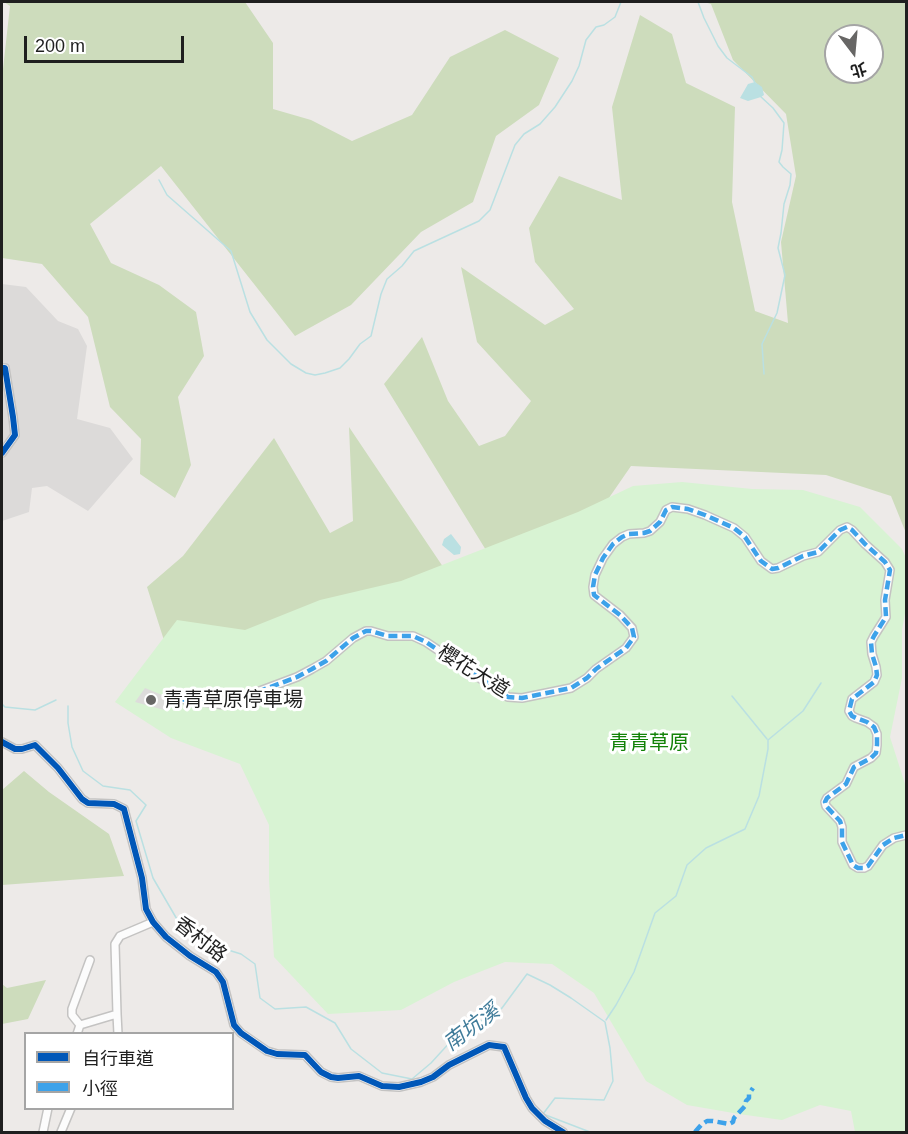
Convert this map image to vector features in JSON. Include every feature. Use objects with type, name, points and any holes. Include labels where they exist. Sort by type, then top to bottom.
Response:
[{"type":"street","points":[[2,453],[15,435],[3,368]]},
{"type":"street","name":"櫻花大道","points":[[180,699],[225,705],[239,702],[312,669],[366,631],[388,636],[413,636],[426,642],[507,698],[522,698],[571,688],[626,648],[634,637],[632,628],[620,615],[594,594],[595,575],[603,558],[613,544],[622,537],[650,531],[660,522],[666,510],[672,507],[688,509],[705,514],[734,528],[745,537],[761,561],[772,569],[818,552],[840,530],[848,527],[885,562],[890,570],[885,600],[886,617],[873,636],[872,642],[877,675],[874,682],[852,699],[849,711],[852,716],[874,727],[878,745],[876,753],[854,767],[846,784],[825,802],[840,821],[842,842],[853,865],[864,868],[868,866],[883,845],[894,838],[906,835]]},
{"type":"street","name":"香村路","points":[[2,742],[21,749],[35,745],[58,768],[82,800],[88,804],[114,804],[124,809],[142,878],[146,909],[153,922],[166,937],[219,975],[223,982],[234,1025],[241,1033],[267,1051],[276,1054],[305,1055],[321,1072],[330,1077],[359,1076],[382,1086],[399,1087],[427,1080],[449,1065],[489,1045],[504,1047],[532,1108],[545,1121],[562,1132]]},
{"type":"street","points":[[118,1032],[115,944],[120,936],[153,922]]},
{"type":"street","points":[[80,1025],[72,1015],[72,1009],[90,960]]},
{"type":"street","points":[[80,1025],[117,1014]]},
{"type":"street","points":[[78,1032],[80,1025]]},
{"type":"street","points":[[43,1132],[48,1110]]},
{"type":"street","points":[[61,1132],[70,1110]]},
{"type":"shaded area","points":[[2,284],[26,287],[58,321],[78,329],[87,346],[77,419],[110,428],[133,459],[88,511],[47,486],[32,488],[29,512],[2,521]]},
{"type":"shaded area","name":"青青草原停車場","points":[[145,688],[167,697],[164,710],[135,702]]},
{"type":"green space","points":[[4,2],[245,2],[273,43],[273,109],[311,120],[352,141],[412,115],[450,57],[505,30],[559,58],[539,105],[496,136],[473,202],[421,232],[351,305],[295,336],[161,166],[90,224],[111,263],[159,285],[196,312],[204,356],[178,397],[191,465],[175,498],[140,474],[141,439],[110,407],[88,317],[42,264],[2,258],[2,78],[10,6]]},
{"type":"green space","points":[[704,2],[906,2],[906,533],[891,496],[826,475],[631,466],[566,560],[603,644],[522,676],[421,614],[292,627],[250,644],[169,656],[147,587],[183,556],[274,438],[330,533],[353,521],[349,427],[470,607],[508,586],[384,384],[422,337],[448,401],[479,446],[505,436],[531,401],[477,342],[461,267],[545,325],[574,309],[535,262],[529,228],[559,176],[622,200],[612,107],[640,15],[672,34],[686,83],[735,107],[732,202],[755,311],[788,323],[781,242],[796,176],[786,114],[733,60],[711,4]]},
{"type":"green space","name":"青青草原","points":[[682,482],[752,489],[803,490],[860,507],[902,549],[906,558],[902,678],[890,737],[906,787],[906,1132],[855,1132],[851,1111],[820,1105],[782,1120],[687,1105],[646,1081],[594,993],[552,964],[505,962],[454,982],[401,1010],[328,1014],[274,957],[269,880],[269,825],[240,764],[171,738],[115,702],[177,620],[245,630],[320,600],[401,581],[578,512],[633,486]]},
{"type":"green space","points":[[24,771],[49,792],[109,834],[124,876],[2,885],[2,790]]},
{"type":"green space","points":[[46,980],[28,1019],[2,1024],[2,984],[7,988]]},
{"type":"water","points":[[755,82],[762,87],[764,95],[748,101],[740,98],[748,84]]},
{"type":"water","points":[[451,534],[461,547],[460,554],[454,555],[442,545],[444,539]]},
{"type":"waterway","points":[[159,180],[167,195],[231,251],[250,312],[267,340],[291,364],[306,373],[315,375],[340,368],[360,344],[371,336],[387,279],[414,251],[479,221],[490,210],[515,145],[524,134],[540,124],[555,107],[579,66],[586,40],[596,27],[604,25],[615,17],[621,2]]},
{"type":"waterway","points":[[698,2],[718,46],[727,58],[752,77],[755,83]]},
{"type":"waterway","points":[[760,96],[784,123],[779,162],[791,174],[778,248],[785,275],[777,313],[762,344],[764,374]]},
{"type":"waterway","points":[[606,1020],[634,972],[655,913],[676,896],[687,865],[706,848],[745,829],[759,796],[768,740],[803,711],[821,683]]},
{"type":"waterway","points":[[732,696],[767,739]]},
{"type":"waterway","name":"南坑溪","points":[[2,704],[5,707],[35,710],[56,700]]},
{"type":"waterway","name":"南坑溪","points":[[68,706],[72,747],[83,771],[103,786],[130,790],[146,805],[136,821],[153,878],[178,921],[199,941],[241,954],[255,964],[260,998],[275,1009],[306,1007],[335,1023],[351,1049],[382,1073],[412,1079],[431,1063],[452,1040],[502,1008],[527,974],[550,985],[605,1022],[613,1081],[604,1100],[555,1098],[543,1114],[590,1132]]},
{"type":"marked path","points":[[180,699],[225,705],[239,702],[312,669],[366,631],[388,636],[413,636],[426,642],[508,697],[522,698],[571,688],[626,648],[634,637],[632,628],[620,615],[594,595],[595,575],[603,558],[613,544],[622,537],[650,531],[660,522],[666,510],[672,507],[688,509],[734,528],[745,537],[761,561],[772,569],[818,552],[840,530],[847,527],[885,562],[890,570],[885,600],[886,617],[871,642],[877,675],[874,682],[852,699],[849,711],[852,716],[874,727],[877,734],[877,745],[876,753],[854,767],[846,784],[825,802],[840,821],[842,842],[853,865],[858,868],[868,866],[883,845],[894,838],[906,835]]},
{"type":"marked path","points":[[695,1132],[707,1121],[729,1124],[733,1122],[745,1106],[753,1088]]},
{"type":"cycle path","points":[[2,368],[5,368],[15,435],[2,453]]},
{"type":"cycle path","points":[[2,742],[15,749],[35,745],[58,768],[82,799],[88,803],[114,804],[124,809],[142,878],[146,909],[153,922],[166,937],[190,956],[216,972],[223,982],[234,1025],[241,1033],[267,1051],[277,1054],[305,1055],[321,1072],[331,1077],[359,1076],[382,1086],[399,1087],[433,1077],[449,1065],[489,1045],[504,1047],[532,1108],[545,1121],[563,1132]]},
{"type":"place","name":"青青草原停車場","points":[[151,700]]}]
